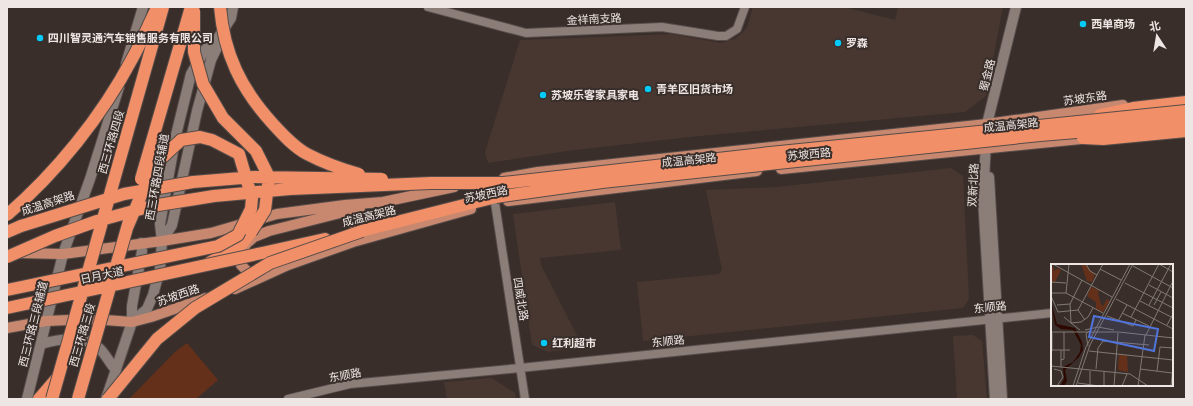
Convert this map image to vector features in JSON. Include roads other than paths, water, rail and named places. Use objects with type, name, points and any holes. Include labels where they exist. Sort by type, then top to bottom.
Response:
[{"type":"highway","points":[[7,215],[24,200],[83,135],[132,60],[157,7]]},
{"type":"highway","name":"西三环路四段","points":[[84,285],[163,7]]},
{"type":"highway","points":[[127,228],[192,7]]},
{"type":"highway","points":[[192,7],[194,52],[203,84],[223,118],[256,151],[269,177],[265,210],[251,232],[242,244],[203,267]]},
{"type":"highway","points":[[220,7],[222,28],[228,50],[240,81],[258,108],[286,139],[306,154],[338,168],[375,178]]},
{"type":"highway","points":[[1066,123],[1133,108],[1186,102]]},
{"type":"highway","name":"成温高架路","points":[[7,232],[59,212],[124,194],[193,182],[254,177],[375,178],[431,183],[503,183],[770,153],[1186,111]]},
{"type":"highway","name":"成温高架路","points":[[203,267],[362,231],[496,197],[602,182],[1040,135],[1186,122]]},
{"type":"highway","points":[[1040,135],[1103,139],[1186,131]]},
{"type":"highway","points":[[7,290],[218,246],[238,235],[250,209],[252,198],[239,154],[212,140],[200,137],[181,140],[154,165],[127,228]]},
{"type":"highway","points":[[7,258],[55,236],[90,223],[152,206],[214,196],[282,190],[431,183]]},
{"type":"highway","name":"西三环路三段","points":[[78,399],[127,228]]},
{"type":"highway","points":[[107,399],[157,339],[195,308],[270,263],[362,231]]},
{"type":"highway","name":"日月大道","points":[[11,308],[203,267]]},
{"type":"highway","name":"西三环路三段","points":[[52,399],[84,285]]},
{"type":"highway","points":[[39,399],[58,377]]},
{"type":"main road","points":[[63,254],[90,179],[143,7]]},
{"type":"main road","name":"西三环路四段辅道","points":[[162,241],[160,224],[176,135],[191,74],[205,50],[218,38],[227,25],[231,18],[233,7]]},
{"type":"main road","name":"蜀金路","points":[[987,149],[988,124],[1016,7]]},
{"type":"main road","name":"西三环路四段辅道","points":[[162,241],[172,225],[197,110],[211,60],[227,25]]},
{"type":"main road","name":"苏坡东路","points":[[988,124],[1186,96]]},
{"type":"main road","name":"苏坡西路","points":[[7,253],[63,254],[162,241],[211,233],[278,214],[345,205],[383,202],[538,172],[988,124]]},
{"type":"main road","points":[[987,149],[1186,128]]},
{"type":"main road","name":"苏坡西路","points":[[7,328],[46,321],[92,319],[132,322],[237,288],[288,265],[353,242],[495,203],[769,170],[987,149]]},
{"type":"main road","name":"双新北路","points":[[987,149],[993,318],[994,399]]},
{"type":"main road","points":[[262,277],[248,272],[241,265],[240,258],[246,244],[254,237],[269,231],[383,202]]},
{"type":"main road","points":[[132,322],[147,308],[153,295],[160,270],[162,241]]},
{"type":"main road","points":[[107,399],[132,322],[132,306],[142,251],[141,243]]},
{"type":"main road","name":"西三环路三段辅道","points":[[27,399],[63,254]]},
{"type":"main road","name":"双新北路","points":[[993,318],[1002,399]]},
{"type":"main road","points":[[41,344],[71,338],[86,341],[99,348],[116,370]]},
{"type":"street","name":"金祥南支路","points":[[428,7],[450,10],[526,33],[662,27],[718,36],[726,36],[738,29],[745,7]]},
{"type":"street","name":"四威北路","points":[[495,203],[526,399]]},
{"type":"street","name":"东顺路","points":[[288,399],[350,384],[1051,313]]},
{"type":"place","name":"西单商场","points":[[1083,24]]},
{"type":"place","name":"四川智灵通汽车销售服务有限公司","points":[[40,38]]},
{"type":"place","name":"罗森","points":[[838,43]]},
{"type":"place","name":"青羊区旧货市场","points":[[648,89]]},
{"type":"place","name":"苏坡乐客家具家电","points":[[543,95]]},
{"type":"place","name":"红利超市","points":[[544,343]]}]
